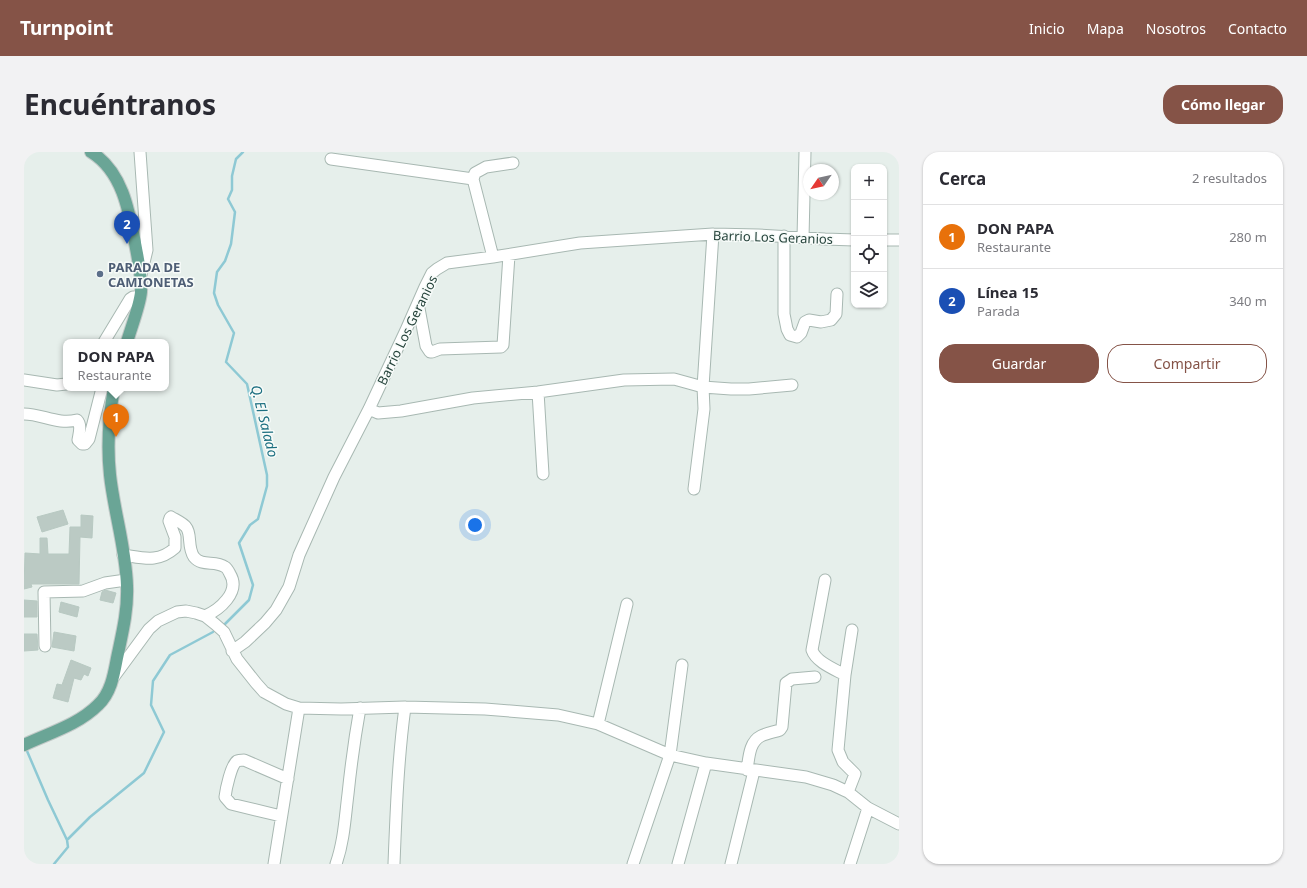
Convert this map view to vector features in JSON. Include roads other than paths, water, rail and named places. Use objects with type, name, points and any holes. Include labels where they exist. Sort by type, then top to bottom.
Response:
[{"type":"main road","points":[[91,152],[104,162],[112,172],[124,196],[132,224],[141,274],[140,297],[128,339]]},
{"type":"main road","points":[[24,745],[72,724],[90,712],[105,697],[113,678],[126,614],[126,580],[110,476],[108,438],[114,391]]},
{"type":"street","points":[[140,152],[147,250],[141,274]]},
{"type":"street","points":[[803,238],[805,152]]},
{"type":"street","points":[[331,159],[473,179]]},
{"type":"street","points":[[493,257],[473,179],[475,173],[486,167],[513,163]]},
{"type":"street","points":[[694,489],[704,409],[703,387],[713,234]]},
{"type":"street","name":"Barrio Los Geranios","points":[[232,651],[257,632],[276,610],[289,587],[299,555],[334,477],[369,409],[432,273],[437,269],[447,263],[580,243],[713,234],[851,240]]},
{"type":"street","points":[[784,236],[784,314],[787,330],[790,335],[796,337],[801,333],[805,322],[809,320],[821,322],[831,320],[836,314],[837,294]]},
{"type":"street","points":[[887,240],[899,240]]},
{"type":"street","points":[[418,303],[426,346],[430,352],[440,349],[501,347],[503,345],[508,255]]},
{"type":"street","points":[[106,339],[130,299],[133,297],[140,297]]},
{"type":"street","points":[[369,409],[378,413],[401,411],[473,398],[538,392],[624,380],[674,379],[703,387],[749,389],[792,385]]},
{"type":"street","points":[[24,380],[57,385],[63,384]]},
{"type":"street","points":[[24,414],[44,416],[54,421],[65,422],[77,420],[80,428],[78,440],[82,444],[85,444],[89,440],[101,391]]},
{"type":"street","points":[[538,392],[543,474]]},
{"type":"street","points":[[123,555],[156,559],[170,552],[175,548],[175,538],[169,521],[171,517],[179,521],[187,528],[189,533],[189,546],[193,556],[198,561],[207,564],[219,564],[226,568],[233,578],[232,591],[226,601],[214,612],[205,616]]},
{"type":"street","points":[[45,646],[44,592],[83,591],[105,583],[126,580]]},
{"type":"street","points":[[826,580],[812,650],[813,654],[817,658],[845,675]]},
{"type":"street","points":[[598,724],[627,604]]},
{"type":"street","points":[[113,678],[149,629],[158,621],[177,612],[186,611],[205,616],[224,632],[232,651],[264,692],[286,704],[299,708],[341,709],[405,707],[493,709],[558,715],[598,724],[670,755],[706,763],[806,777],[832,785],[848,792],[868,808],[899,824]]},
{"type":"street","points":[[848,792],[854,774],[844,762],[838,750],[845,675],[852,630]]},
{"type":"street","points":[[633,864],[670,755],[682,665]]},
{"type":"street","points":[[731,864],[750,770],[751,748],[755,741],[761,736],[780,730],[782,727],[786,683],[792,679],[815,677]]},
{"type":"street","points":[[394,864],[396,802],[405,707]]},
{"type":"street","points":[[274,864],[299,708]]},
{"type":"street","points":[[336,864],[345,825],[349,783],[360,708]]},
{"type":"street","points":[[281,816],[232,804],[225,797],[226,790],[234,765],[238,760],[244,760],[288,779]]},
{"type":"street","points":[[678,864],[706,763]]},
{"type":"street","points":[[850,864],[868,808]]},
{"type":"waterway","name":"Q. El Salado","points":[[224,625],[249,600],[253,585],[239,543],[250,525],[258,519],[267,486],[267,475],[247,384],[226,362],[234,333],[218,305],[214,293],[217,272],[225,261],[231,244],[235,212],[228,199],[232,190],[232,176],[236,159],[243,152]]},
{"type":"waterway","points":[[67,840],[90,817],[144,773],[164,732],[151,705],[153,681],[170,655],[213,632]]},
{"type":"waterway","points":[[27,751],[67,840],[68,847],[54,864]]},
{"type":"place","name":"Línea 15","points":[[127,244]]},
{"type":"place","name":"PARADA DE CAMIONETAS","points":[[100,274]]},
{"type":"place","name":"DON PAPA","points":[[116,437]]}]
